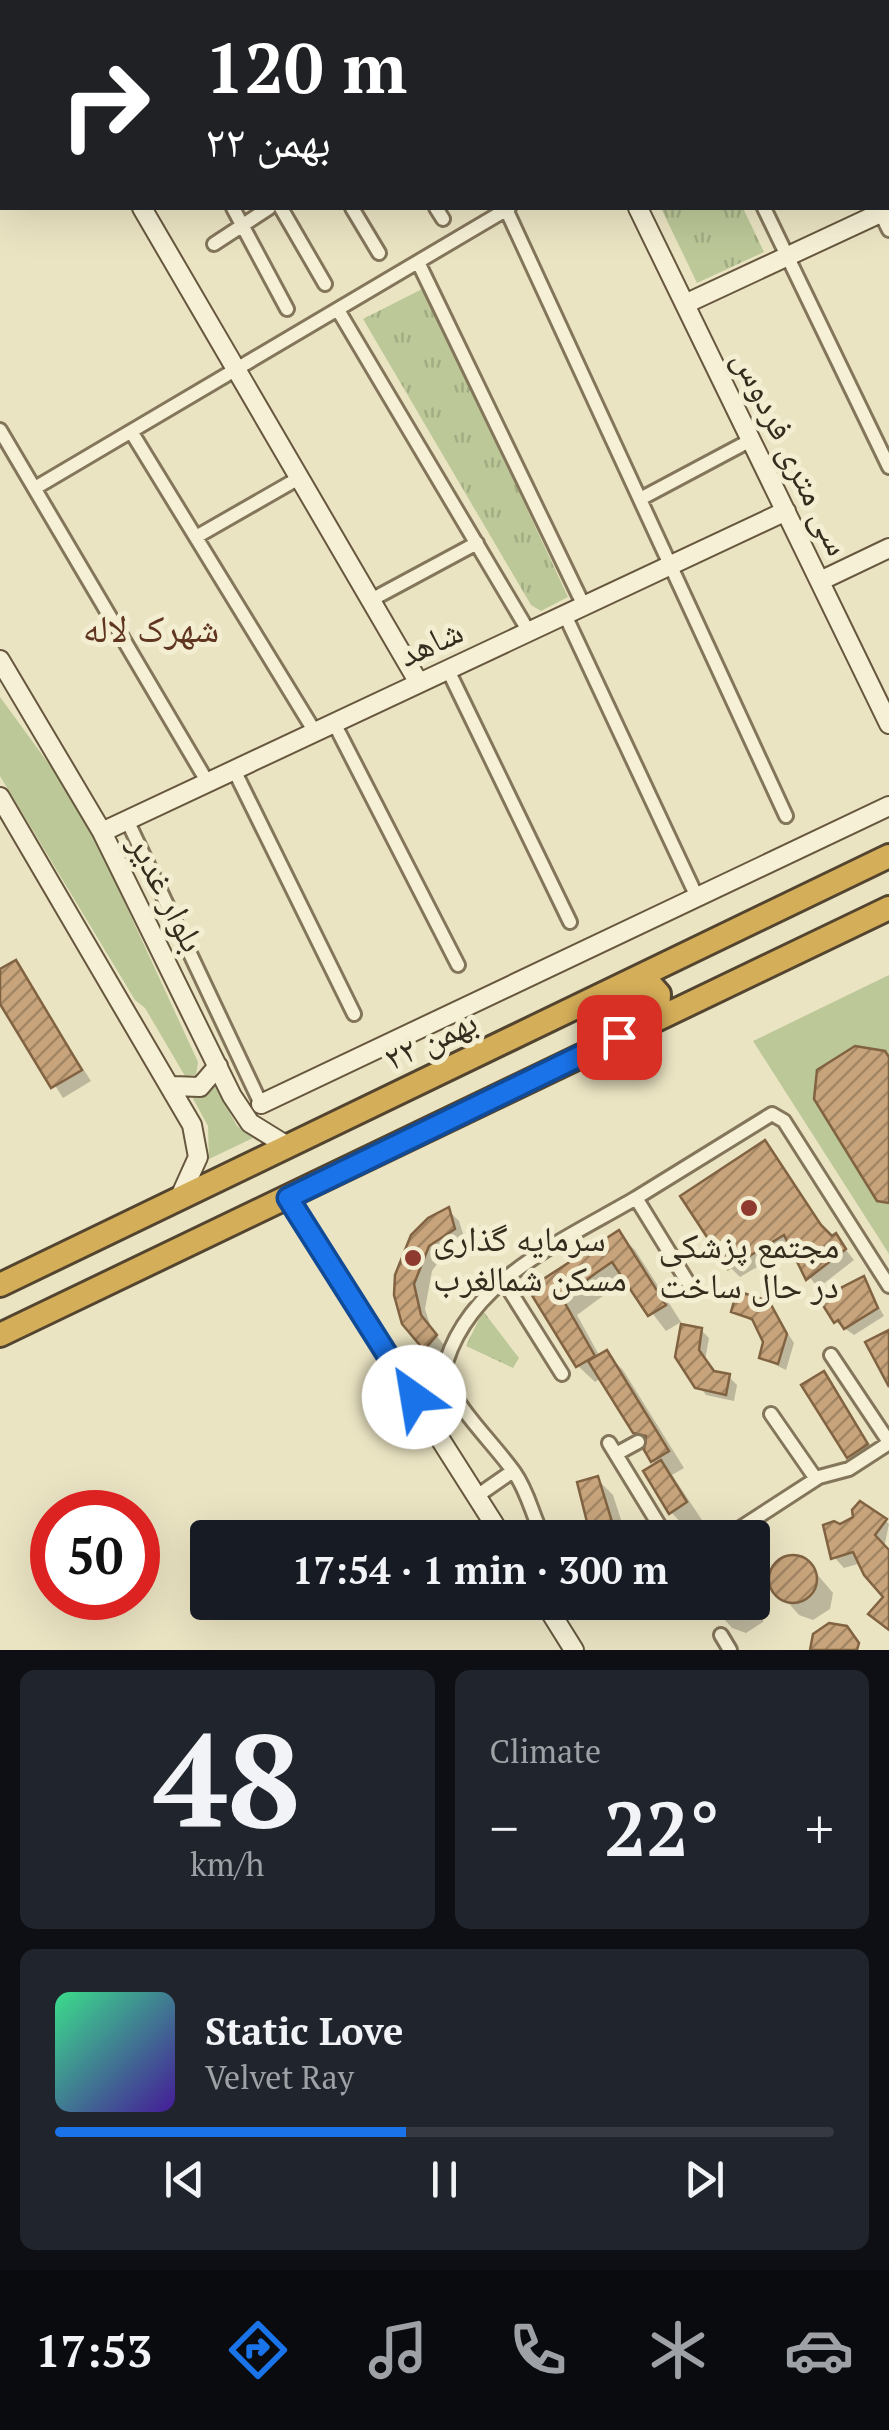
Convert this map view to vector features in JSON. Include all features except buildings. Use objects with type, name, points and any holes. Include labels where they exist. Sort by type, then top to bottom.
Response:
[{"type":"highway","name":"۲۲ بهمن","points":[[0,1285],[284,1144],[482,1055],[889,856]]},
{"type":"highway","points":[[0,1336],[889,908]]},
{"type":"highway","points":[[622,984],[651,986],[659,994],[658,1013],[651,1021]]},
{"type":"main road","points":[[143,210],[418,683]]},
{"type":"main road","name":"سی متری فردوس","points":[[639,210],[889,724]]},
{"type":"main road","points":[[685,304],[884,215]]},
{"type":"main road","name":"شاهد","points":[[102,832],[786,511]]},
{"type":"main road","points":[[820,582],[889,548]]},
{"type":"main road","name":"بلوار غدیر","points":[[0,660],[102,832],[250,1123],[284,1144]]},
{"type":"main road","points":[[0,797],[173,1086],[192,1125],[198,1157],[179,1199]]},
{"type":"main road","points":[[262,1104],[889,806]]},
{"type":"main road","points":[[173,1086],[200,1087],[218,1066]]},
{"type":"main road","points":[[288,1198],[491,1520]]},
{"type":"main road","points":[[555,1620],[574,1650]]},
{"type":"street","points":[[234,210],[287,309]]},
{"type":"street","points":[[214,244],[241,222],[266,210]]},
{"type":"street","points":[[281,210],[325,284]]},
{"type":"street","points":[[353,210],[378,253]]},
{"type":"street","points":[[35,488],[238,372],[504,210]]},
{"type":"street","points":[[508,210],[786,816]]},
{"type":"street","points":[[765,210],[889,467]]},
{"type":"street","points":[[418,262],[584,606]]},
{"type":"street","points":[[338,310],[528,632]]},
{"type":"street","points":[[0,430],[208,782]]},
{"type":"street","points":[[132,432],[315,732]]},
{"type":"street","points":[[642,498],[751,440]]},
{"type":"street","points":[[196,537],[299,478]]},
{"type":"street","points":[[371,600],[477,543]]},
{"type":"street","points":[[565,614],[697,897]]},
{"type":"street","points":[[448,670],[570,922]]},
{"type":"street","points":[[334,723],[458,965]]},
{"type":"street","points":[[234,770],[354,1014]]},
{"type":"street","points":[[127,820],[262,1104]]},
{"type":"street","points":[[538,1520],[529,1496],[513,1471],[451,1392],[444,1374],[453,1344],[486,1292],[503,1280],[772,1114],[784,1121],[889,1286]]},
{"type":"street","points":[[636,1198],[687,1282]]},
{"type":"street","points":[[503,1280],[562,1374]]},
{"type":"street","points":[[753,1520],[816,1480],[849,1469],[889,1443],[830,1355]]},
{"type":"street","points":[[771,1414],[816,1480]]},
{"type":"street","points":[[638,1442],[612,1449],[656,1520]]},
{"type":"street","points":[[476,1496],[513,1471]]},
{"type":"street","points":[[721,1635],[730,1650]]},
{"type":"green space","points":[[662,210],[744,210],[764,252],[697,283]]},
{"type":"green space","points":[[424,288],[568,597],[541,611],[531,605],[363,319]]},
{"type":"green space","points":[[0,697],[81,808],[198,1062],[196,1075],[185,1076],[145,1008],[135,1000],[0,776]]},
{"type":"green space","points":[[889,975],[889,1254],[753,1041]]},
{"type":"green space","points":[[214,1084],[237,1126],[253,1138],[209,1159],[208,1126],[190,1093],[207,1092]]},
{"type":"green space","points":[[483,1311],[519,1358],[513,1368],[466,1346]]},
{"type":"place","name":"مجتمع پزشکی در حال ساخت","points":[[749,1208]]},
{"type":"place","name":"سرمایه گذاری مسکن شمالغرب","points":[[413,1258]]},
{"type":"district","name":"شهرک لاله","points":[[151,628]]},
{"type":"route","points":[[414,1397],[288,1198],[619,1037]]}]
